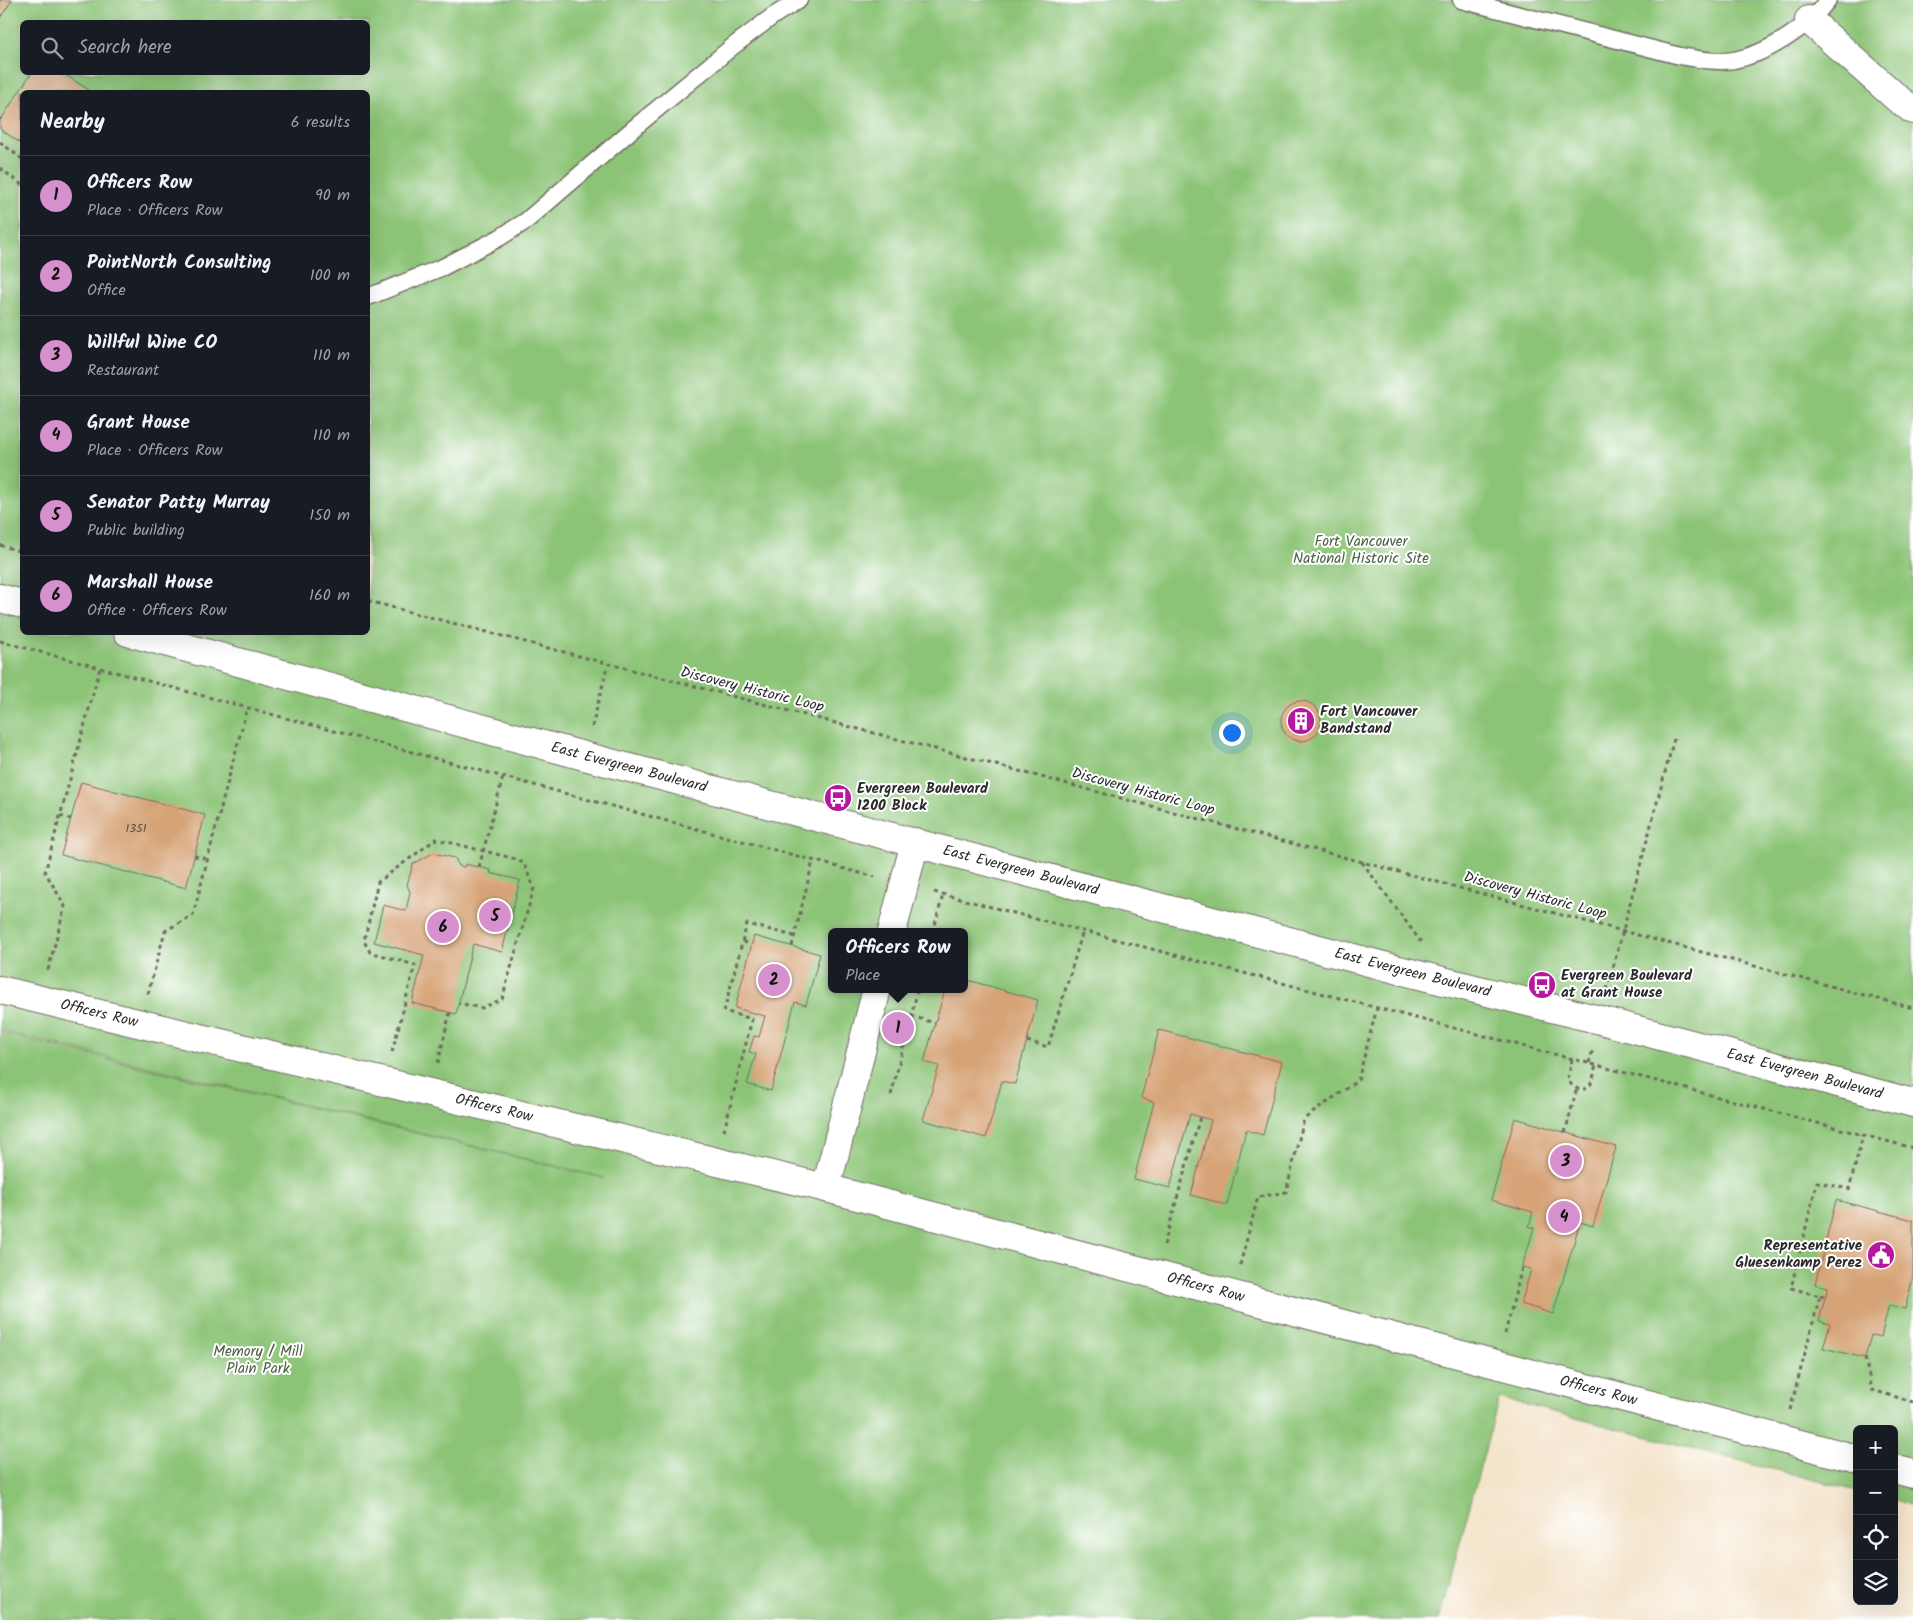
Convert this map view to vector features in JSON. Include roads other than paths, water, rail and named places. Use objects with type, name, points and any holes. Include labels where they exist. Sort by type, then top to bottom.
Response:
[{"type":"street","points":[[1809,20],[1913,110]]},
{"type":"street","points":[[0,598],[20,603]]},
{"type":"street","name":"East Evergreen Boulevard","points":[[139,635],[594,758],[1913,1103]]},
{"type":"street","points":[[893,928],[916,842]]},
{"type":"street","name":"Officers Row","points":[[0,990],[826,1188],[1853,1459]]},
{"type":"street","points":[[826,1188],[877,993]]},
{"type":"street","points":[[1898,1470],[1913,1474]]},
{"type":"lane","points":[[370,297],[443,267],[526,222],[634,128],[732,47],[773,16],[799,0]]},
{"type":"lane","points":[[1461,0],[1680,56],[1707,61],[1733,60],[1758,53],[1775,45],[1809,20],[1828,0]]},
{"type":"place","name":"Fort Vancouver Bandstand","points":[[1301,721]]},
{"type":"place","name":"Evergreen Boulevard 1200 Block","points":[[838,798]]},
{"type":"place","name":"Senator Patty Murray","points":[[495,916]]},
{"type":"place","name":"Marshall House","points":[[443,927]]},
{"type":"place","name":"PointNorth Consulting","points":[[774,980]]},
{"type":"place","name":"Evergreen Boulevard at Grant House","points":[[1542,985]]},
{"type":"place","name":"Officers Row","points":[[898,1028]]},
{"type":"place","name":"Willful Wine CO","points":[[1566,1161]]},
{"type":"place","name":"Grant House","points":[[1564,1217]]},
{"type":"place","name":"Representative Gluesenkamp Perez","points":[[1881,1255]]},
{"type":"park label","name":"Fort Vancouver National Historic Site","points":[[1361,550]]},
{"type":"park label","name":"Memory / Mill Plain Park","points":[[258,1360]]}]
